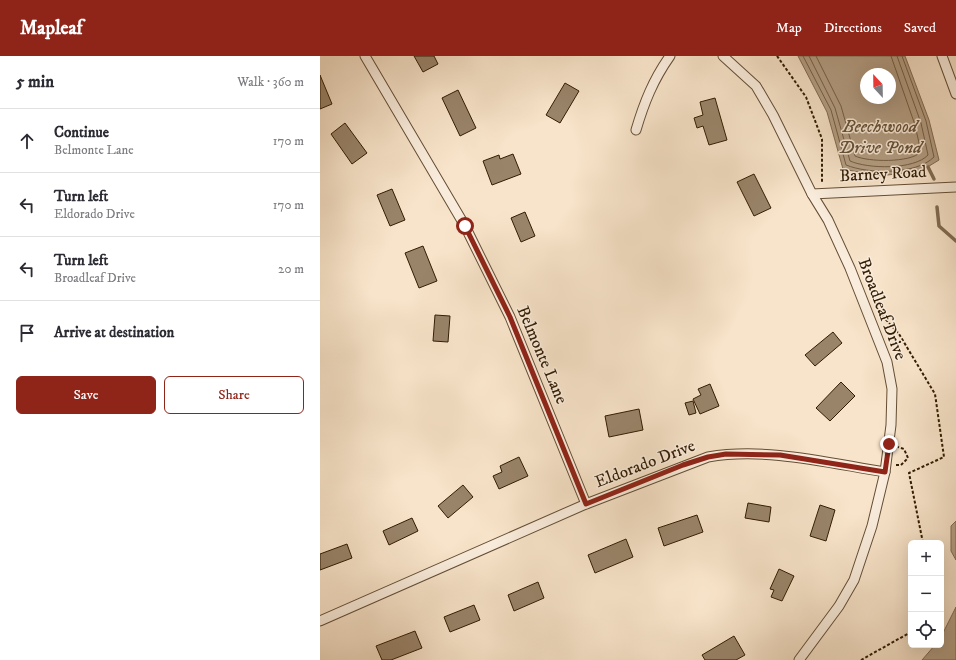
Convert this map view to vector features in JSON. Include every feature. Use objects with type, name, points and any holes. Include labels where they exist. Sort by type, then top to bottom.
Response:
[{"type":"street","name":"Belmonte Lane","points":[[365,56],[465,226],[510,317],[586,504]]},
{"type":"street","points":[[636,130],[645,100],[656,75],[670,56]]},
{"type":"street","name":"Broadleaf Drive","points":[[723,56],[756,86],[774,115],[816,194],[850,268],[887,362],[892,389],[891,425],[885,469],[872,526],[854,580],[839,606],[799,660]]},
{"type":"street","points":[[942,56],[956,94]]},
{"type":"street","name":"Barney Road","points":[[816,194],[956,187]]},
{"type":"street","name":"Eldorado Drive","points":[[320,621],[586,504],[683,465],[708,457],[726,454],[780,455],[885,469]]},
{"type":"path","points":[[777,56],[806,97],[822,139],[822,182],[816,194]]},
{"type":"path","points":[[874,306],[899,334],[935,394],[944,457],[909,472],[922,540]]},
{"type":"path","points":[[885,469],[901,465],[908,458],[904,449],[889,444]]},
{"type":"path","points":[[861,660],[908,634]]},
{"type":"water","name":"Beechwood Drive Pond","points":[[798,56],[905,56],[929,120],[939,160],[921,171],[879,176],[843,169],[827,112]]},
{"type":"water","points":[[956,521],[956,560],[951,551],[951,526]]},
{"type":"water","points":[[956,607],[956,660],[922,660],[932,648],[944,648],[944,631]]},
{"type":"building","points":[[414,56],[434,56],[438,64],[423,72]]},
{"type":"building","points":[[320,75],[332,104],[320,109]]},
{"type":"building","points":[[565,83],[579,91],[560,123],[546,115]]},
{"type":"building","points":[[458,90],[476,128],[460,136],[442,98]]},
{"type":"building","points":[[715,98],[727,140],[709,145],[703,126],[697,128],[694,118],[703,115],[700,102]]},
{"type":"building","points":[[345,123],[367,153],[352,164],[331,134]]},
{"type":"building","points":[[513,154],[521,174],[492,185],[483,161],[499,155],[500,159]]},
{"type":"building","points":[[754,174],[771,208],[754,216],[737,182]]},
{"type":"building","points":[[392,189],[405,220],[390,226],[377,195]]},
{"type":"building","points":[[525,212],[535,236],[521,242],[511,218]]},
{"type":"building","points":[[423,246],[437,281],[419,288],[405,253]]},
{"type":"building","points":[[435,315],[450,316],[448,342],[433,341]]},
{"type":"building","points":[[833,332],[842,343],[815,366],[805,355]]},
{"type":"building","points":[[841,382],[855,396],[830,421],[816,408]]},
{"type":"building","points":[[710,384],[719,406],[700,414],[693,399],[701,395],[698,389]]},
{"type":"building","points":[[693,401],[696,413],[689,415],[685,403]]},
{"type":"building","points":[[639,409],[643,430],[609,437],[605,416]]},
{"type":"building","points":[[519,457],[528,476],[499,489],[493,476],[502,472],[500,466]]},
{"type":"building","points":[[463,485],[473,497],[448,518],[438,506]]},
{"type":"building","points":[[748,503],[771,507],[769,522],[745,518]]},
{"type":"building","points":[[820,505],[835,510],[826,541],[810,536]]},
{"type":"building","points":[[697,515],[703,532],[664,546],[658,528]]},
{"type":"building","points":[[412,518],[418,531],[389,545],[383,531]]},
{"type":"building","points":[[626,539],[633,557],[595,573],[588,555]]},
{"type":"building","points":[[347,544],[352,558],[320,570],[320,554]]},
{"type":"building","points":[[779,569],[794,576],[782,601],[771,597],[774,590],[770,589]]},
{"type":"building","points":[[538,582],[544,598],[514,611],[508,595]]},
{"type":"building","points":[[474,605],[480,620],[450,632],[444,617]]},
{"type":"building","points":[[415,631],[422,648],[391,660],[382,660],[376,646]]},
{"type":"building","points":[[734,636],[745,655],[736,660],[705,660],[702,655]]},
{"type":"waterway","points":[[928,167],[934,179]]},
{"type":"waterway","points":[[937,207],[939,226],[956,241]]},
{"type":"route","points":[[465,226],[510,317],[586,504],[683,465],[708,457],[726,454],[780,455],[885,472],[889,444]]}]
